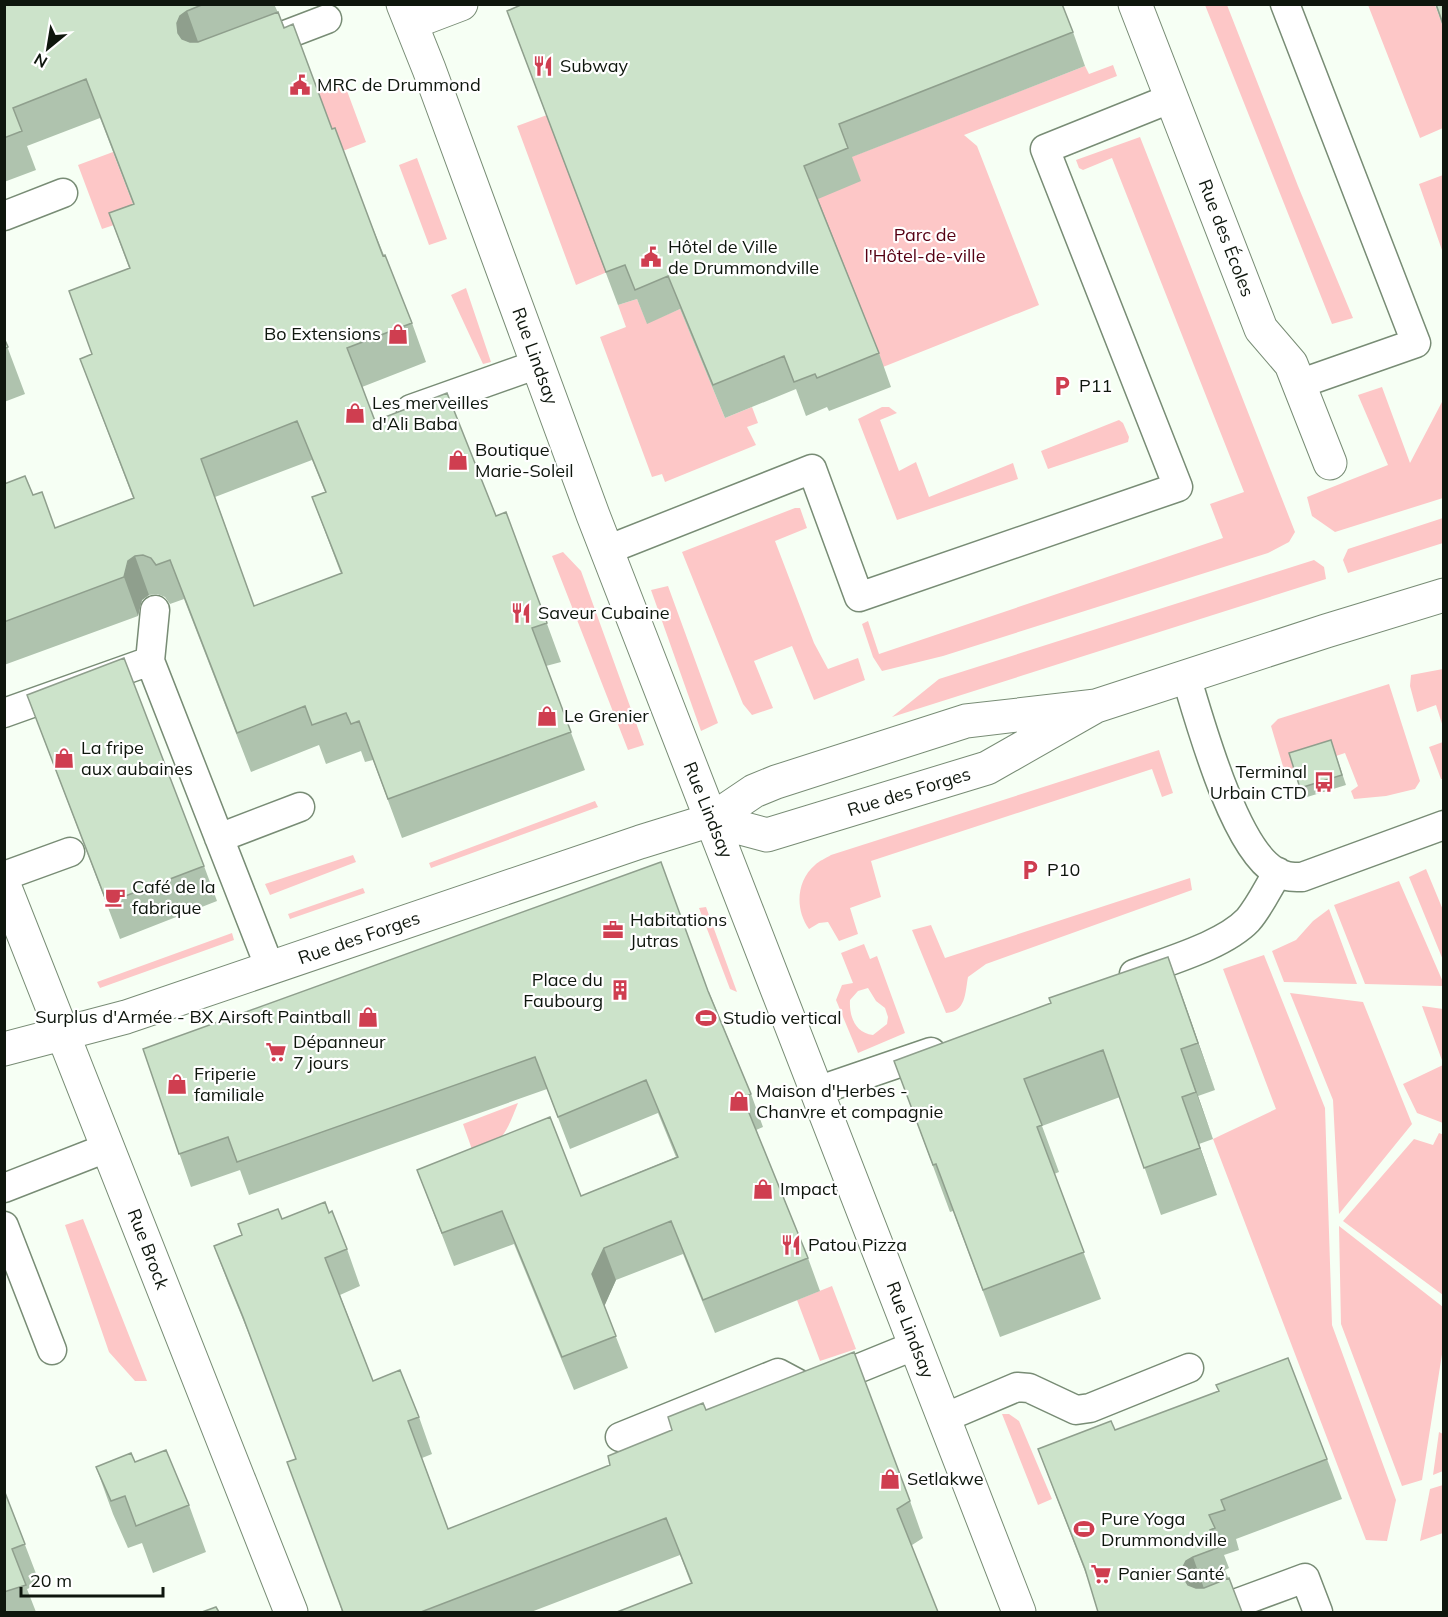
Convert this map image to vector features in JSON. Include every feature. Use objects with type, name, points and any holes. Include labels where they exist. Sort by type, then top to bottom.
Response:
[{"type":"street","points":[[407,14],[461,4]]},
{"type":"street","name":"Rue des Écoles","points":[[1135,4],[1261,329],[1291,364],[1330,463]]},
{"type":"street","name":"Rue Lindsay","points":[[407,14],[607,550],[1019,1612]]},
{"type":"street","name":"Rue des Forges","points":[[711,820],[767,835],[987,768],[1095,706],[1443,595]]},
{"type":"street","name":"Rue des Forges","points":[[4,1048],[126,1017],[648,839],[711,820],[754,791],[776,782],[966,721],[1095,706]]},
{"type":"street","name":"Rue Brock","points":[[4,885],[11,919],[63,1032],[291,1612]]},
{"type":"lane","points":[[1285,4],[1416,342],[1299,384]]},
{"type":"lane","points":[[240,52],[327,19]]},
{"type":"lane","points":[[607,550],[812,469],[859,597],[1178,487],[1045,149],[1172,98]]},
{"type":"lane","points":[[4,216],[63,193]]},
{"type":"lane","points":[[390,417],[538,364]]},
{"type":"lane","points":[[155,610],[150,661],[270,968]]},
{"type":"lane","points":[[4,713],[150,661]]},
{"type":"lane","points":[[1186,676],[1204,735],[1238,825],[1263,860],[1278,872],[1288,877],[1302,877],[1443,825]]},
{"type":"lane","points":[[219,838],[300,807]]},
{"type":"lane","points":[[4,876],[70,852]]},
{"type":"lane","points":[[1110,983],[1226,937],[1250,917],[1278,872]]},
{"type":"lane","points":[[817,1091],[956,1042]]},
{"type":"lane","points":[[4,1188],[109,1147]]},
{"type":"lane","points":[[4,1226],[52,1350]]},
{"type":"lane","points":[[620,1437],[778,1373],[808,1389],[916,1345]]},
{"type":"lane","points":[[944,1418],[1017,1387],[1029,1388],[1076,1410],[1090,1408],[1189,1368]]},
{"type":"lane","points":[[1213,1612],[1305,1578],[1318,1612]]},
{"type":"green space","points":[[1205,5],[1227,5],[1353,318],[1332,324]]},
{"type":"green space","points":[[1368,5],[1435,5],[1443,26],[1443,128],[1420,138]]},
{"type":"green space","name":"Parc de l'Hôtel-de-ville","points":[[1113,65],[1117,76],[964,135],[977,146],[1039,305],[883,367],[817,199],[851,157],[1085,66],[1089,74]]},
{"type":"green space","points":[[343,80],[366,142],[340,152],[317,90]]},
{"type":"green space","points":[[547,115],[624,265],[576,285],[517,126]]},
{"type":"green space","points":[[1140,137],[1295,532],[1289,542],[1268,553],[943,656],[882,671],[873,657],[862,624],[868,621],[879,654],[1223,538],[1210,504],[1244,492],[1112,158],[1083,170],[1079,168],[1076,160]]},
{"type":"green space","points":[[113,152],[138,217],[102,229],[78,165]]},
{"type":"green space","points":[[417,158],[447,239],[429,245],[399,165]]},
{"type":"green space","points":[[1443,175],[1443,253],[1419,184]]},
{"type":"green space","points":[[466,288],[491,362],[483,364],[451,295]]},
{"type":"green space","points":[[637,299],[647,323],[680,309],[725,418],[752,407],[758,423],[747,427],[756,445],[665,482],[662,474],[652,477],[600,337],[626,327],[618,305]]},
{"type":"green space","points":[[1382,387],[1410,463],[1443,400],[1443,498],[1335,532],[1312,516],[1307,497],[1388,465],[1358,395]]},
{"type":"green space","points":[[882,407],[889,407],[897,413],[880,420],[899,471],[916,462],[929,497],[1013,463],[1018,479],[897,520],[858,419]]},
{"type":"green space","points":[[1119,420],[1123,423],[1129,437],[1128,442],[1048,469],[1041,451]]},
{"type":"green space","points":[[800,508],[807,528],[775,541],[814,643],[828,669],[858,658],[865,680],[814,700],[792,646],[754,661],[773,708],[752,715],[743,704],[682,552]]},
{"type":"green space","points":[[1443,518],[1443,543],[1348,573],[1343,560],[1348,549]]},
{"type":"green space","points":[[563,552],[581,571],[644,745],[628,750],[552,556]]},
{"type":"green space","points":[[1314,560],[1324,567],[1326,579],[892,717],[939,679]]},
{"type":"green space","points":[[668,586],[718,723],[701,731],[651,590]]},
{"type":"green space","points":[[1444,669],[1443,727],[1436,705],[1417,712],[1410,686],[1411,675]]},
{"type":"green space","points":[[1389,684],[1420,781],[1415,789],[1386,796],[1354,799],[1351,791],[1358,786],[1345,753],[1285,773],[1271,726],[1278,719]]},
{"type":"green space","points":[[1443,742],[1443,779],[1441,779],[1429,747]]},
{"type":"green space","points":[[1159,750],[1173,793],[1162,797],[1152,769],[871,861],[881,897],[850,908],[858,934],[839,941],[828,922],[819,923],[809,929],[804,921],[800,896],[804,879],[815,865],[831,855]]},
{"type":"green space","points":[[595,801],[598,807],[431,868],[429,863]]},
{"type":"green space","points":[[353,855],[356,862],[270,895],[265,884]]},
{"type":"green space","points":[[1426,869],[1443,910],[1443,960],[1409,877]]},
{"type":"green space","points":[[1190,878],[1192,890],[986,964],[968,977],[963,1001],[953,1012],[946,1013],[912,930],[931,925],[945,958]]},
{"type":"green space","points":[[1399,881],[1443,986],[1365,984],[1334,905]]},
{"type":"green space","points":[[363,888],[365,893],[290,919],[288,914]]},
{"type":"green space","points":[[706,907],[737,992],[730,989],[699,908]]},
{"type":"green space","points":[[1329,909],[1357,984],[1284,982],[1272,951],[1296,940],[1313,921]]},
{"type":"green space","points":[[232,933],[234,940],[100,988],[97,982]]},
{"type":"green space","points":[[864,944],[870,959],[877,956],[905,1033],[858,1053],[836,1000],[842,985],[853,983],[841,953]],"holes":[[[868,988],[876,1001],[885,1008],[888,1017],[887,1024],[873,1035],[867,1034],[854,1023],[850,1000],[858,991]]]},
{"type":"green space","points":[[1264,955],[1325,1108],[1332,1325],[1396,1500],[1387,1541],[1366,1540],[1213,1139],[1276,1109],[1223,969]]},
{"type":"green space","points":[[1290,993],[1363,1002],[1412,1124],[1339,1214],[1333,1100]]},
{"type":"green space","points":[[1422,1006],[1443,1009],[1443,1063]]},
{"type":"green space","points":[[1443,1065],[1443,1123],[1417,1113],[1403,1084]]},
{"type":"green space","points":[[518,1103],[503,1135],[492,1145],[474,1155],[463,1124]]},
{"type":"green space","points":[[1439,1133],[1444,1135],[1443,1295],[1343,1221],[1414,1139],[1433,1145]]},
{"type":"green space","points":[[83,1219],[147,1381],[135,1381],[109,1352],[65,1225]]},
{"type":"green space","points":[[1339,1226],[1443,1307],[1443,1348],[1422,1480],[1402,1486],[1341,1324]]},
{"type":"green space","points":[[832,1286],[856,1349],[820,1361],[797,1300]]},
{"type":"green space","points":[[1002,1414],[1009,1414],[1019,1421],[1052,1499],[1038,1505]]},
{"type":"green space","points":[[1439,1432],[1443,1434],[1443,1471],[1433,1475]]},
{"type":"green space","points":[[1443,1485],[1443,1533],[1420,1541],[1430,1489]]},
{"type":"building","points":[[4,4],[204,4],[187,11],[180,16],[177,23],[178,33],[182,39],[190,42],[198,42],[278,12],[284,28],[293,24],[332,129],[335,128],[383,256],[385,255],[412,323],[347,348],[375,421],[447,393],[496,516],[506,512],[547,623],[532,628],[571,732],[388,799],[359,721],[351,724],[346,713],[312,725],[305,706],[237,733],[170,560],[156,565],[151,558],[143,555],[135,556],[128,561],[124,577],[4,622],[4,484],[25,476],[33,495],[42,492],[55,528],[134,498],[80,359],[92,354],[69,291],[130,268],[109,213],[134,204],[86,79],[13,108],[22,131],[4,138]],"holes":[[[297,421],[326,492],[312,497],[342,573],[254,606],[201,459]]]},
{"type":"building","points":[[523,4],[1062,4],[1073,32],[839,124],[848,148],[804,166],[879,353],[817,378],[815,374],[794,382],[784,356],[713,385],[668,276],[635,290],[625,265],[606,272],[507,11]]},
{"type":"building","points":[[1436,4],[1443,4],[1443,24]]},
{"type":"building","points":[[124,658],[204,866],[107,903],[27,695]]},
{"type":"building","points":[[1331,740],[1342,775],[1300,788],[1289,753]]},
{"type":"building","points":[[661,862],[708,991],[751,1094],[743,1098],[808,1258],[703,1300],[671,1221],[604,1248],[592,1274],[616,1336],[562,1357],[502,1211],[442,1233],[417,1170],[550,1117],[581,1196],[678,1157],[646,1080],[558,1117],[535,1057],[237,1162],[228,1137],[179,1154],[143,1049]]},
{"type":"building","points":[[1168,957],[1198,1043],[1181,1049],[1196,1092],[1182,1097],[1200,1148],[1144,1168],[1103,1050],[1024,1079],[1042,1125],[1037,1127],[1084,1252],[983,1290],[936,1164],[933,1165],[894,1061],[1051,1003],[1049,998]]},
{"type":"building","points":[[325,1202],[329,1213],[332,1211],[347,1249],[325,1258],[373,1381],[400,1370],[419,1417],[408,1421],[448,1529],[610,1465],[608,1456],[672,1430],[668,1417],[703,1403],[706,1410],[854,1352],[910,1501],[897,1509],[938,1612],[617,1612],[692,1583],[666,1518],[421,1612],[343,1612],[287,1462],[296,1459],[214,1246],[242,1235],[238,1224],[278,1209],[282,1219]]},
{"type":"building","points":[[1288,1358],[1327,1459],[1221,1500],[1225,1510],[1209,1515],[1215,1528],[1210,1530],[1217,1548],[1186,1561],[1182,1569],[1183,1577],[1188,1585],[1196,1588],[1204,1588],[1229,1578],[1242,1612],[1098,1612],[1085,1569],[1038,1449],[1111,1421],[1115,1430],[1219,1391],[1216,1385]]},
{"type":"building","points":[[166,1450],[189,1505],[136,1526],[125,1496],[111,1501],[96,1467],[131,1453],[135,1462]]},
{"type":"building","points":[[4,1490],[25,1544],[12,1549],[26,1585],[4,1592]]},
{"type":"building","points":[[216,1607],[219,1612],[202,1612]]},
{"type":"place","name":"Subway","points":[[543,66]]},
{"type":"place","name":"MRC de Drummond","points":[[300,85]]},
{"type":"place","name":"Hôtel de Ville de Drummondville","points":[[651,257]]},
{"type":"place","name":"Bo Extensions","points":[[398,334]]},
{"type":"place","name":"P11","points":[[1062,386]]},
{"type":"place","name":"Les merveilles d'Ali Baba","points":[[355,413]]},
{"type":"place","name":"Boutique Marie-Soleil","points":[[458,460]]},
{"type":"place","name":"Saveur Cubaine","points":[[521,613]]},
{"type":"place","name":"Le Grenier","points":[[547,716]]},
{"type":"place","name":"La fripe aux aubaines","points":[[64,758]]},
{"type":"place","name":"Terminal Urbain CTD","points":[[1324,782]]},
{"type":"place","name":"P10","points":[[1030,870]]},
{"type":"place","name":"Café de la fabrique","points":[[115,897]]},
{"type":"place","name":"Habitations Jutras","points":[[613,930]]},
{"type":"place","name":"Place du Faubourg","points":[[620,990]]},
{"type":"place","name":"Surplus d'Armée - BX Airsoft Paintball","points":[[368,1017]]},
{"type":"place","name":"Studio vertical","points":[[706,1018]]},
{"type":"place","name":"Dépanneur 7 jours","points":[[276,1052]]},
{"type":"place","name":"Friperie familiale","points":[[177,1084]]},
{"type":"place","name":"Maison d'Herbes - Chanvre et compagnie","points":[[739,1101]]},
{"type":"place","name":"Impact","points":[[763,1189]]},
{"type":"place","name":"Patou Pizza","points":[[791,1245]]},
{"type":"place","name":"Setlakwe","points":[[890,1479]]},
{"type":"place","name":"Pure Yoga Drummondville","points":[[1084,1529]]},
{"type":"place","name":"Panier Santé","points":[[1101,1574]]}]
